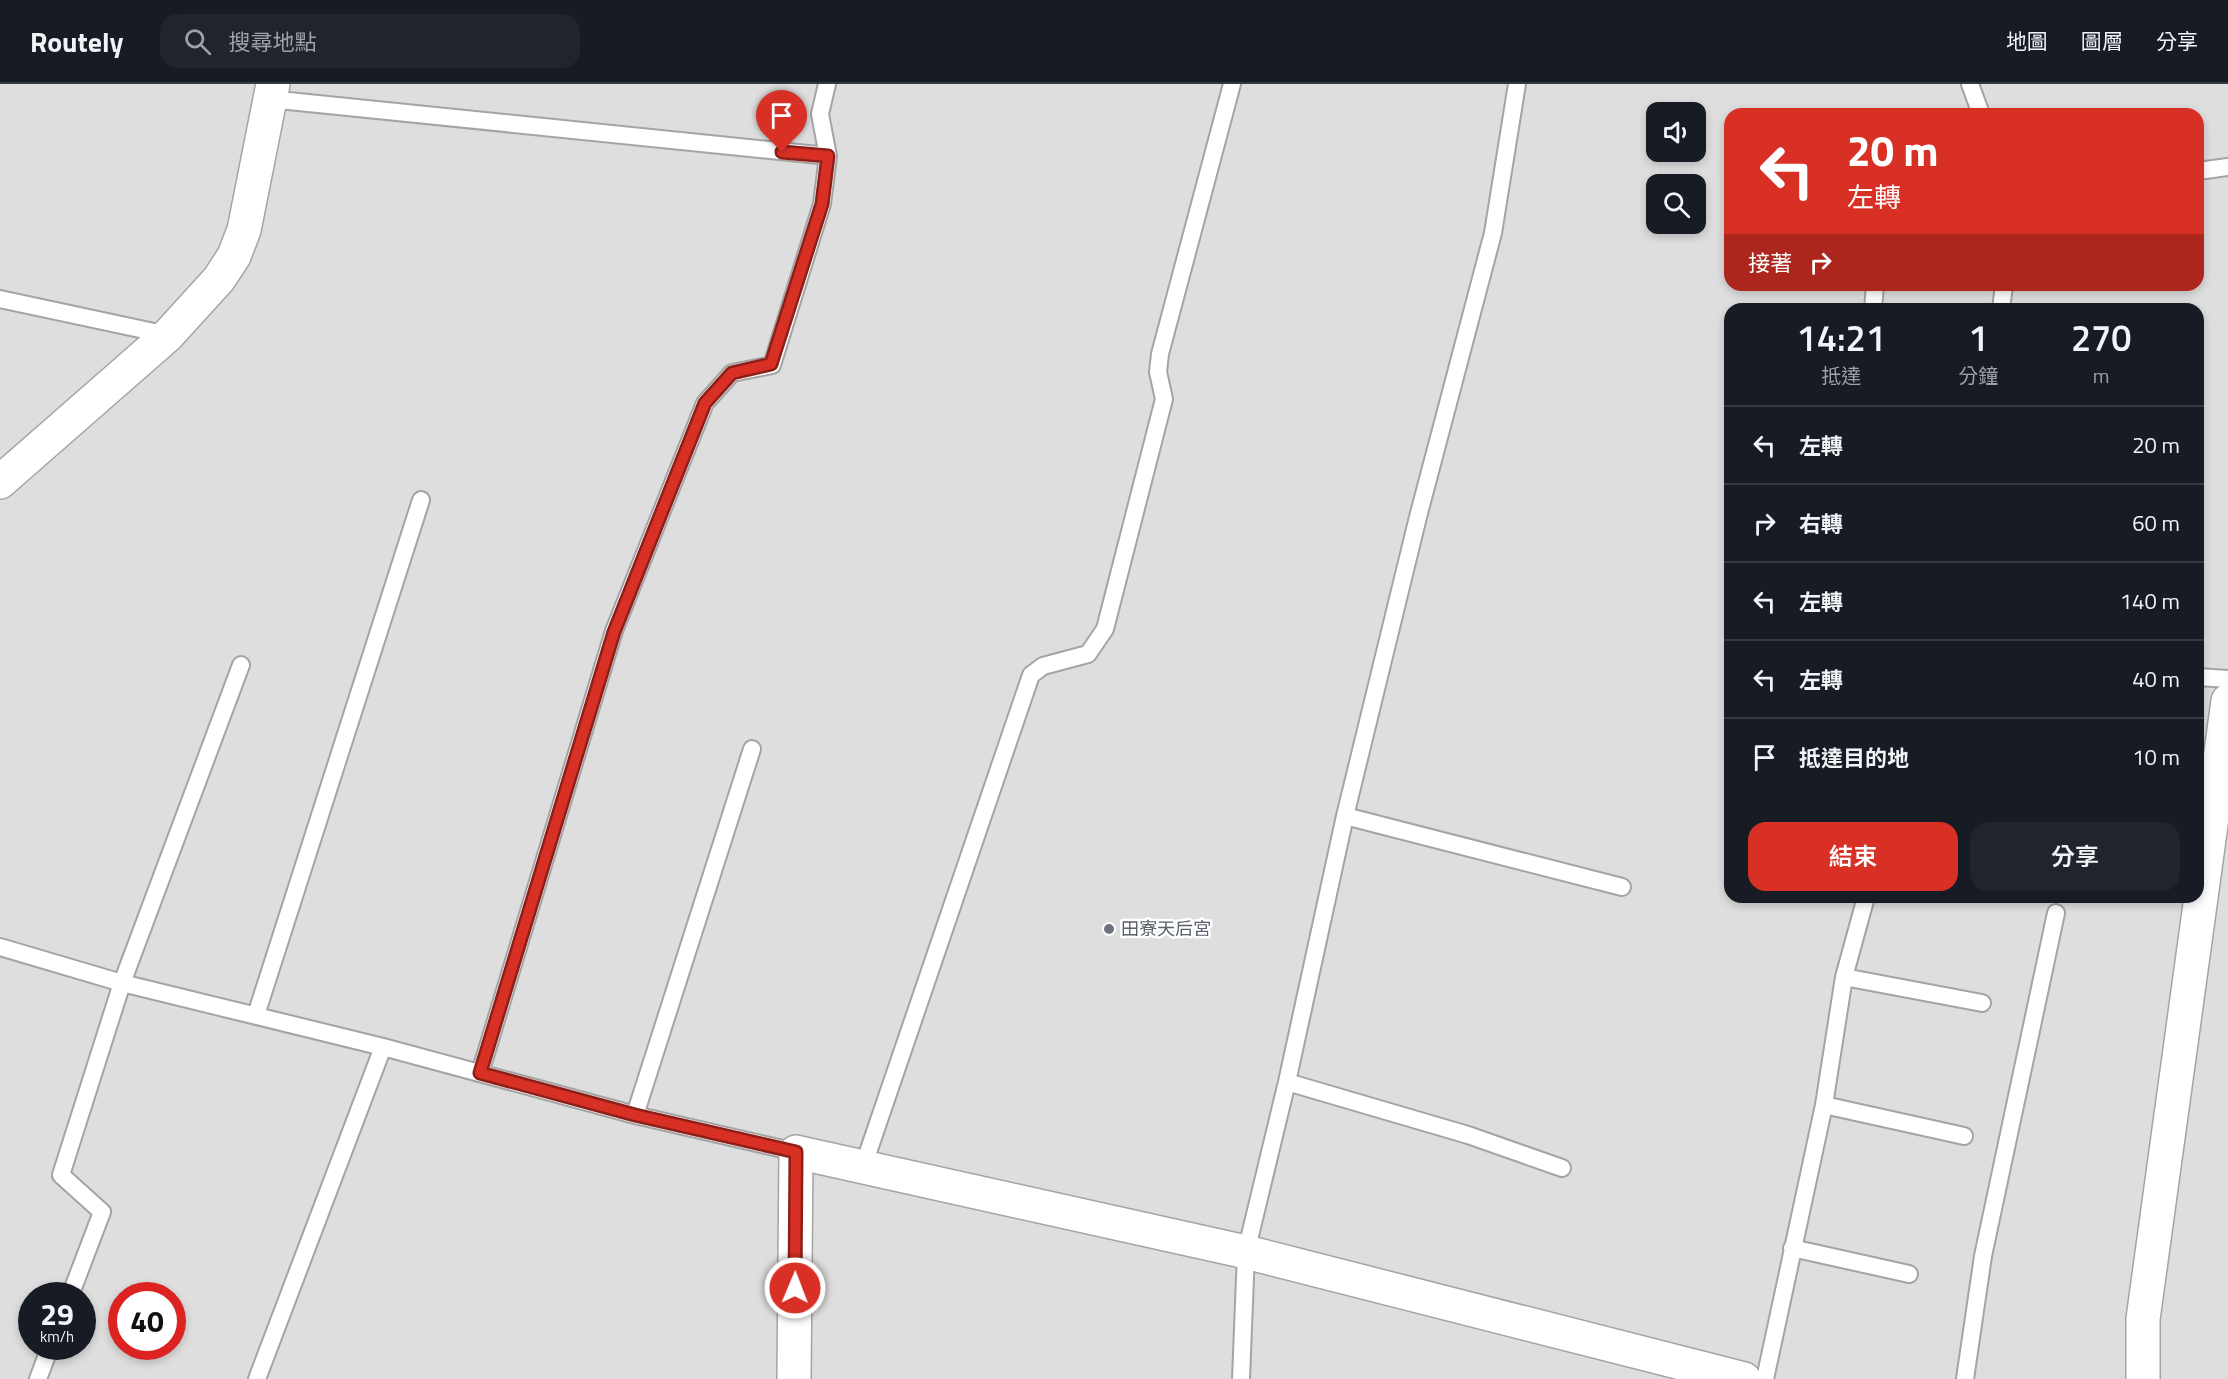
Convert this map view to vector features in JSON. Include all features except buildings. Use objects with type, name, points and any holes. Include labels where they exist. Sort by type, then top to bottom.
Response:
[{"type":"street","points":[[0,482],[168,335],[219,279],[234,256],[244,230],[271,92]]},
{"type":"street","points":[[2204,875],[2228,701]]},
{"type":"street","points":[[2143,1379],[2143,1319],[2200,903]]},
{"type":"street","points":[[794,1379],[796,1152],[1246,1252],[1744,1379]]},
{"type":"lane","points":[[480,1073],[614,632],[705,403],[732,373],[771,364],[822,204],[828,156],[820,114],[827,84]]},
{"type":"lane","points":[[863,1167],[1031,675],[1043,666],[1088,654],[1105,629],[1164,399],[1158,372],[1160,354],[1232,84]]},
{"type":"lane","points":[[1241,1379],[1246,1252],[1287,1082],[1345,816],[1418,517],[1493,233],[1517,84]]},
{"type":"lane","points":[[1970,84],[1979,108]]},
{"type":"lane","points":[[271,92],[828,156]]},
{"type":"lane","points":[[2204,170],[2228,167]]},
{"type":"lane","points":[[0,299],[168,335]]},
{"type":"lane","points":[[256,1015],[420,500]]},
{"type":"lane","points":[[75,1282],[102,1212],[61,1175],[122,983],[241,665]]},
{"type":"lane","points":[[2204,677],[2228,679]]},
{"type":"lane","points":[[635,1115],[752,749]]},
{"type":"lane","points":[[1345,816],[1622,886]]},
{"type":"lane","points":[[1765,1379],[1824,1106],[1844,977],[1864,903]]},
{"type":"lane","points":[[1965,1379],[1983,1256],[2056,913]]},
{"type":"lane","points":[[0,947],[122,983],[383,1047],[635,1115],[796,1152]]},
{"type":"lane","points":[[1844,977],[1982,1003]]},
{"type":"lane","points":[[257,1379],[383,1047]]},
{"type":"lane","points":[[1287,1082],[1468,1135],[1562,1168]]},
{"type":"lane","points":[[1824,1106],[1964,1136]]},
{"type":"lane","points":[[1792,1248],[1909,1274]]},
{"type":"lane","points":[[38,1379],[45,1360]]},
{"type":"shaded area","points":[[0,84],[2228,84],[2228,1379],[0,1379]]},
{"type":"place","name":"田寮天后宮","points":[[1109,929]]},
{"type":"route","points":[[782,152],[828,156],[822,204],[771,364],[732,373],[705,403],[614,632],[480,1073],[635,1115],[796,1152],[795,1288]]}]
